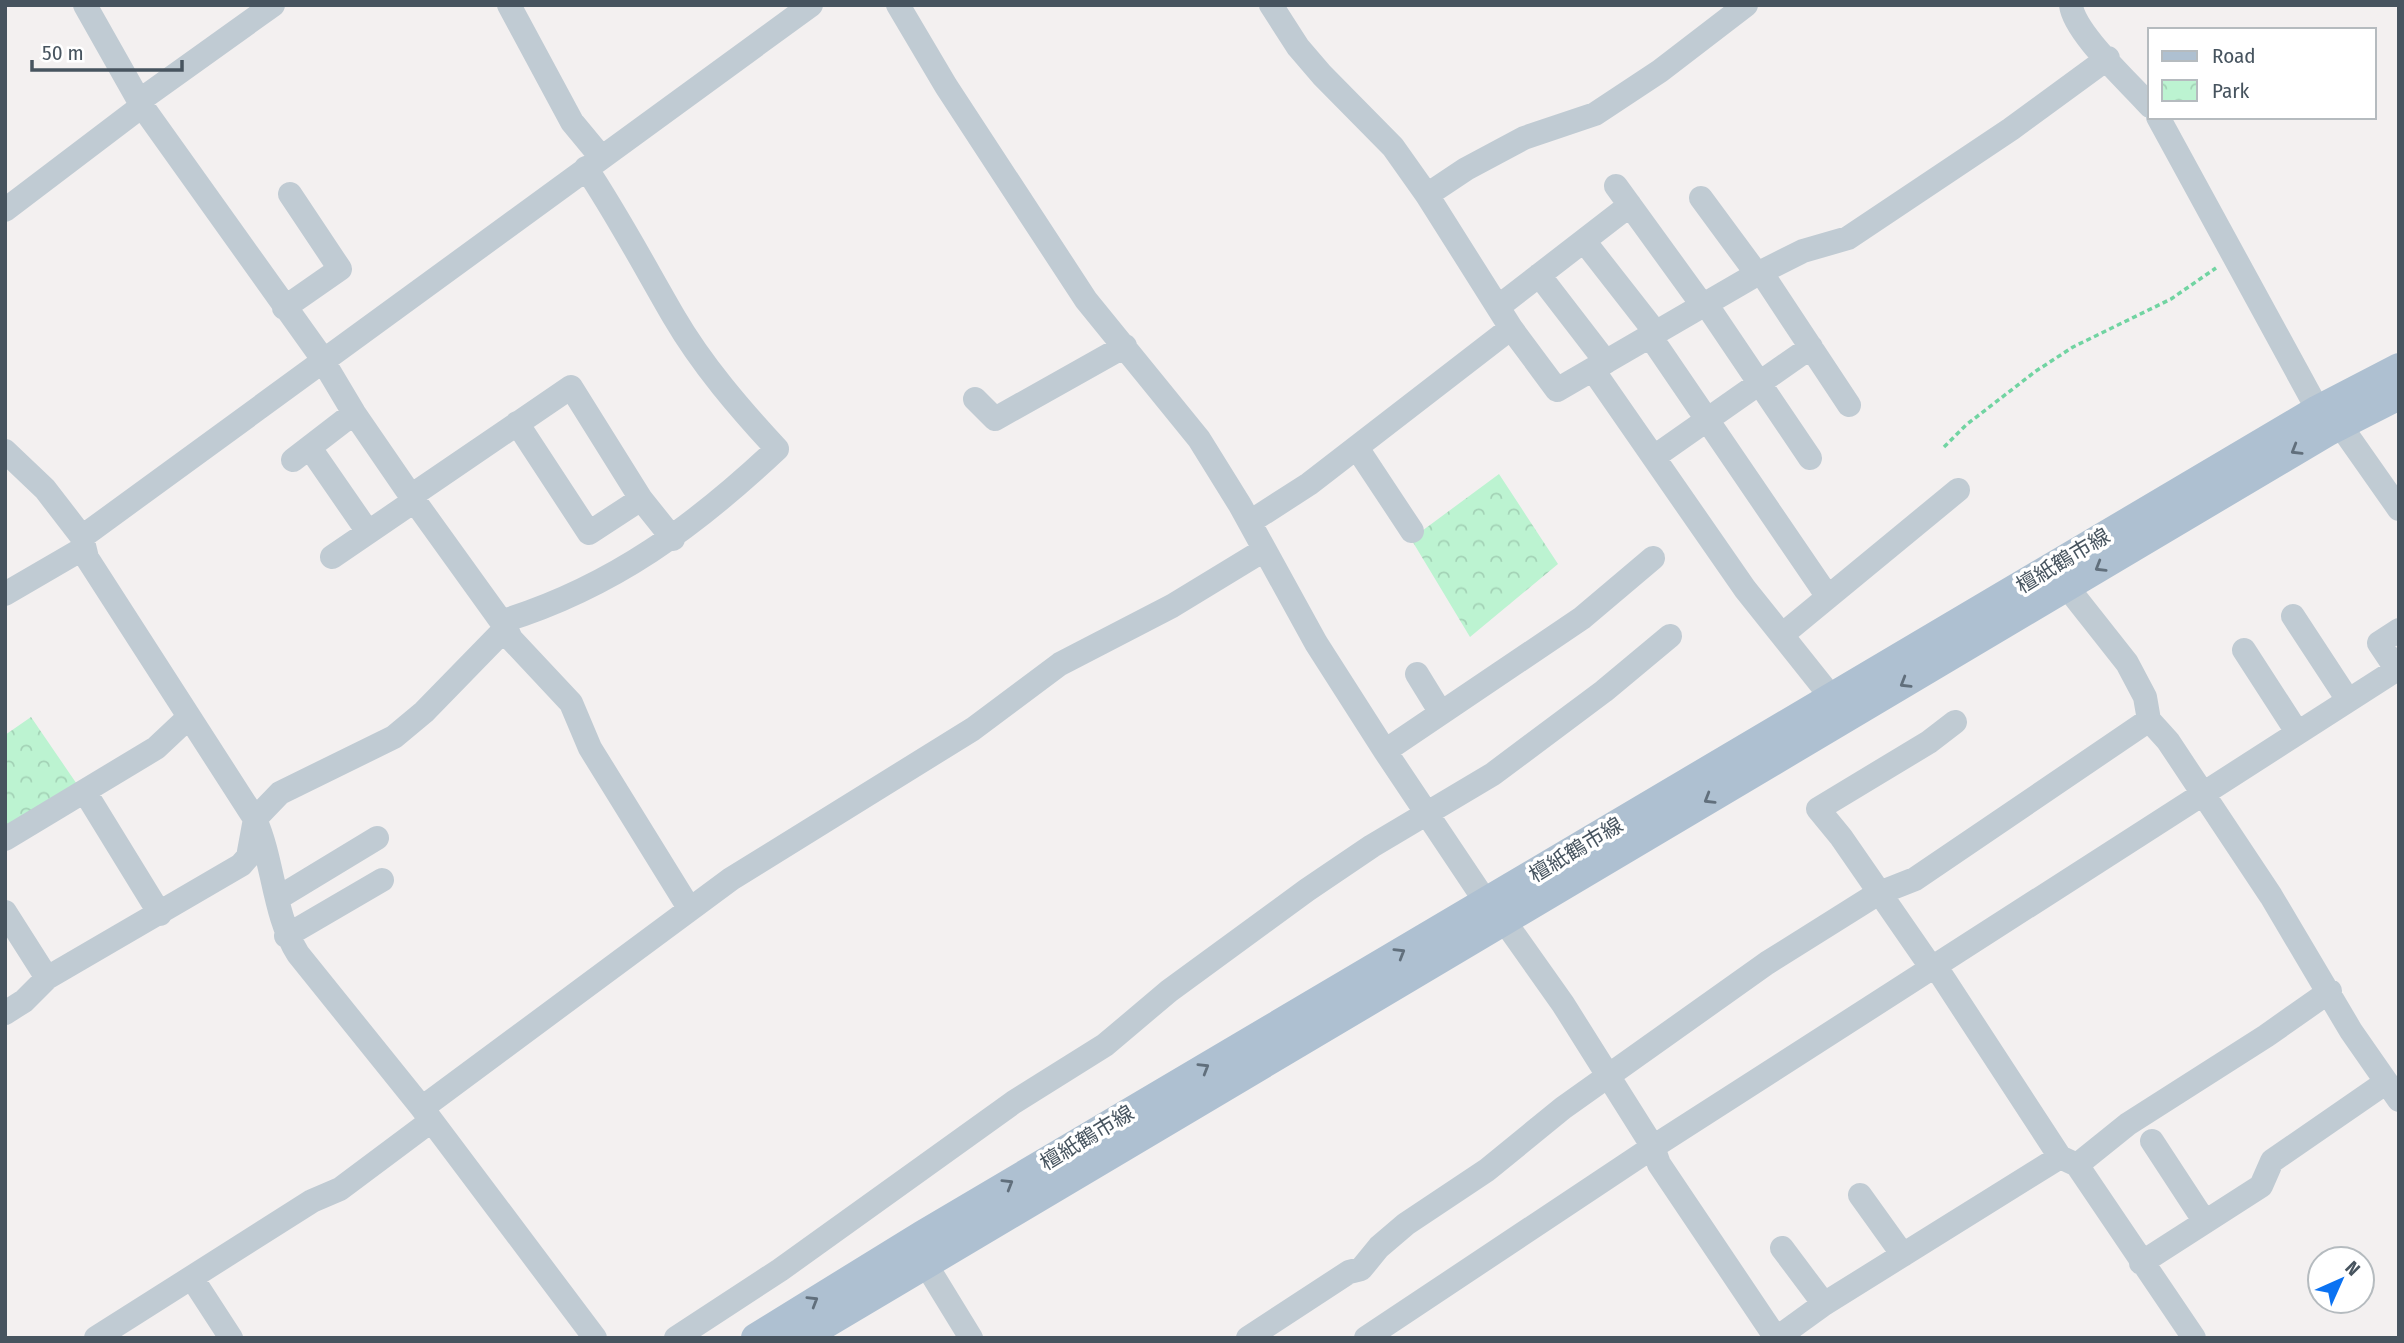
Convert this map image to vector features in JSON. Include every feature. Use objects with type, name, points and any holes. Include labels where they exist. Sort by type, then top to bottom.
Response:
[{"type":"main road","name":"檀紙鶴市線","points":[[756,1338],[923,1235],[2067,587],[2329,417],[2399,368]]},
{"type":"main road","name":"檀紙鶴市線","points":[[801,1338],[1496,912],[1832,698],[2329,417],[2399,395]]},
{"type":"street","points":[[85,5],[140,103],[322,359],[412,498],[505,624],[511,639],[571,703],[590,748],[690,908]]},
{"type":"street","points":[[5,210],[140,103],[273,5]]},
{"type":"street","points":[[5,1013],[24,1001],[47,978],[241,865],[248,857],[255,819],[280,793],[394,737],[424,712],[505,624],[591,585],[673,539],[728,496],[777,449],[740,408],[675,319],[509,5]]},
{"type":"street","points":[[5,594],[83,542],[322,359],[811,5]]},
{"type":"street","points":[[898,5],[946,86],[1086,300],[1199,439],[1250,522],[1315,643],[1427,817],[1608,1075],[1653,1147],[1659,1164],[1777,1338],[1824,1304],[1903,1255],[2069,1161],[2128,1124],[2266,1036],[2330,991]]},
{"type":"street","points":[[1271,5],[1298,47],[1393,147],[1427,195],[1504,318],[1558,390],[1759,273],[1803,251],[1848,237],[2011,129],[2108,58]]},
{"type":"street","points":[[1427,195],[1466,169],[1524,138],[1595,114],[1660,71],[1746,5]]},
{"type":"street","points":[[2071,5],[2072,16],[2089,40],[2148,104]]},
{"type":"street","points":[[2159,119],[2329,417],[2399,509]]},
{"type":"street","points":[[284,308],[340,269],[290,194]]},
{"type":"street","points":[[1250,522],[1309,484],[1357,448],[1504,318],[1539,275],[1584,241],[1623,195],[1704,305],[1810,458]]},
{"type":"street","points":[[1700,198],[1759,273],[1849,405]]},
{"type":"street","points":[[1584,241],[1653,335],[1707,420],[1828,597]]},
{"type":"street","points":[[1539,275],[1599,366],[1654,457],[1745,589],[1832,698]]},
{"type":"street","points":[[975,399],[995,419],[1125,346]]},
{"type":"street","points":[[1654,457],[1811,347]]},
{"type":"street","points":[[332,557],[571,387],[641,499],[673,539]]},
{"type":"street","points":[[355,413],[302,454],[368,532]]},
{"type":"street","points":[[517,423],[589,533],[641,499]]},
{"type":"street","points":[[1357,448],[1412,531]]},
{"type":"street","points":[[5,451],[45,489],[83,542],[87,558],[255,819],[267,846],[286,936],[427,1115],[595,1338]]},
{"type":"street","points":[[1782,635],[1958,490]]},
{"type":"street","points":[[96,1338],[312,1201],[340,1189],[427,1115],[690,908],[974,729],[1060,664],[1171,606],[1264,551]]},
{"type":"street","points":[[1385,751],[1582,618],[1653,558]]},
{"type":"street","points":[[2067,587],[2127,663],[2145,697],[2150,720],[2168,741],[2204,796],[2392,1091],[2272,1161],[2261,1186],[2141,1263]]},
{"type":"street","points":[[2293,616],[2348,700]]},
{"type":"street","points":[[1366,1338],[1400,1329],[1653,1147],[2204,796],[2297,732],[2398,669],[2379,643],[2399,630]]},
{"type":"street","points":[[676,1338],[780,1270],[1014,1101],[1105,1045],[1169,991],[1307,890],[1372,846],[1427,817],[1504,766],[1604,691],[1670,636]]},
{"type":"street","points":[[2244,650],[2297,732]]},
{"type":"street","points":[[1417,674],[1441,713]]},
{"type":"street","points":[[5,839],[156,748],[189,717]]},
{"type":"street","points":[[1248,1338],[1349,1272],[1361,1269],[1379,1247],[1406,1224],[1487,1170],[1608,1075],[1804,937],[1877,894],[1915,878],[2150,720]]},
{"type":"street","points":[[1955,722],[1929,741],[1818,809],[1841,837],[1877,894],[1934,968],[2194,1338]]},
{"type":"street","points":[[85,792],[160,914]]},
{"type":"street","points":[[278,898],[377,838]]},
{"type":"street","points":[[286,936],[382,880]]},
{"type":"street","points":[[5,912],[47,978]]},
{"type":"street","points":[[2152,1141],[2205,1222]]},
{"type":"street","points":[[1860,1195],[1903,1255]]},
{"type":"street","points":[[1782,1248],[1824,1304]]},
{"type":"street","points":[[925,1263],[971,1338]]},
{"type":"street","points":[[192,1278],[231,1338]]},
{"type":"path","points":[[1944,447],[1966,425],[2036,371],[2073,347],[2162,304],[2236,257]]},
{"type":"green space","points":[[1499,474],[1558,564],[1470,637],[1411,539]]},
{"type":"green space","points":[[31,717],[83,793],[5,837],[5,735]]}]
